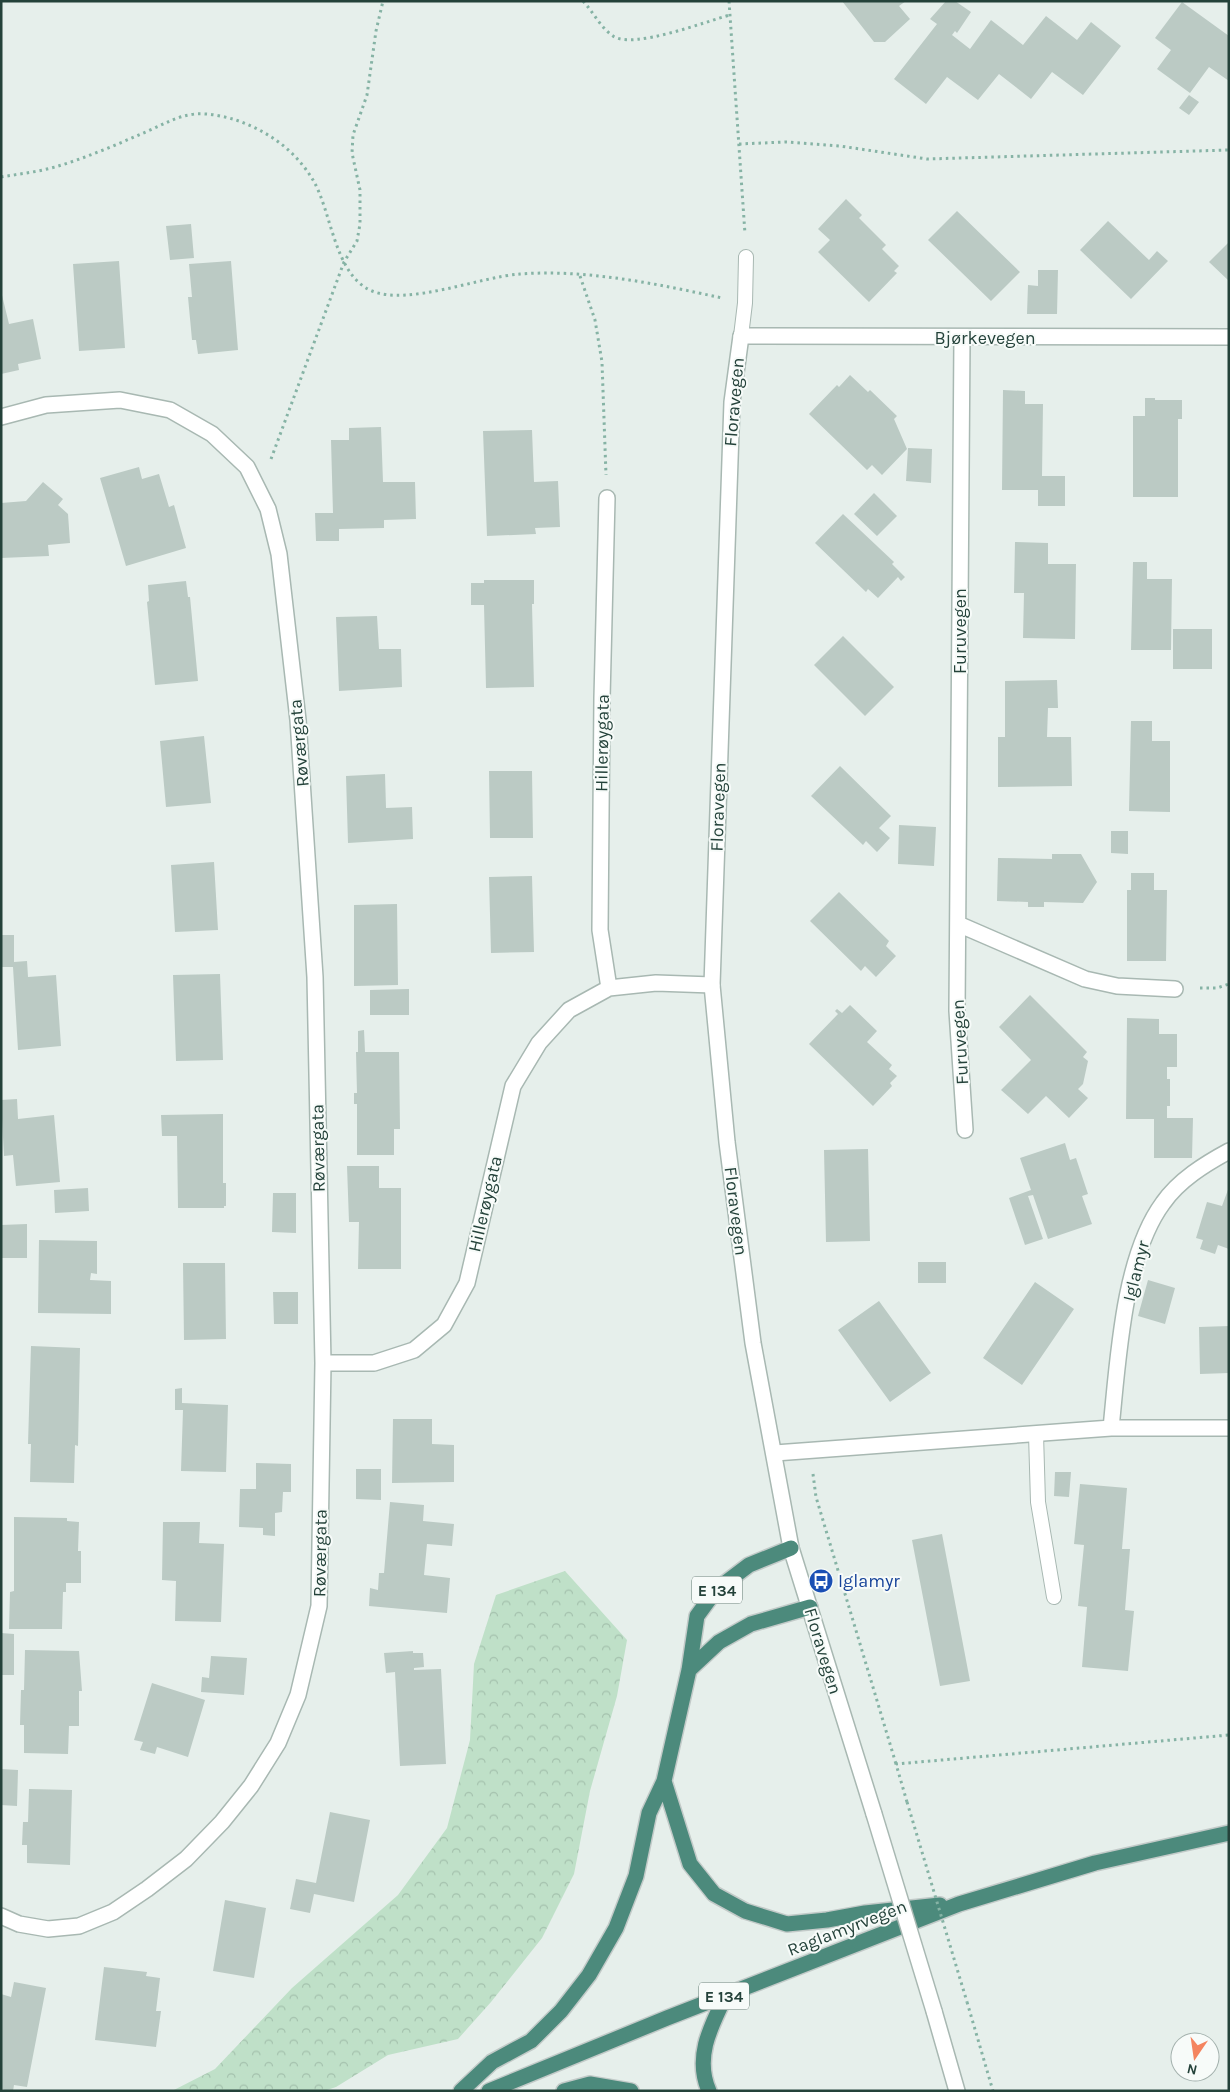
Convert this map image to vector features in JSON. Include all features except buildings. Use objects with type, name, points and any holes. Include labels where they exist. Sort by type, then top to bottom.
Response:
[{"type":"highway","name":"E 134","points":[[462,2091],[492,2062],[531,2041],[561,2011],[589,1975],[616,1928],[636,1876],[649,1814],[664,1781],[689,1670],[697,1616],[716,1590],[749,1565],[791,1548]]},
{"type":"highway","name":"E 134","points":[[689,1670],[719,1642],[751,1624],[810,1607]]},
{"type":"highway","name":"E 134","points":[[664,1781],[690,1864],[714,1894],[745,1912],[786,1924],[827,1920],[865,1913],[959,1904]]},
{"type":"highway","name":"Raglamyrvegen","points":[[489,2091],[726,1995],[959,1904],[1095,1863],[1229,1833]]},
{"type":"highway","name":"E 134","points":[[709,2091],[702,2061],[707,2034],[726,1995]]},
{"type":"highway","points":[[564,2091],[590,2084],[631,2091]]},
{"type":"street","name":"Bjørkevegen","points":[[741,336],[962,338],[1229,337]]},
{"type":"street","name":"Floravegen","points":[[741,336],[732,402],[712,985],[727,1142],[753,1343],[775,1453],[791,1548],[874,1814],[957,2091]]},
{"type":"street","name":"Furuvegen","points":[[962,338],[957,1011],[965,1130]]},
{"type":"street","name":"Røværgata","points":[[1,417],[46,405],[120,400],[170,410],[212,434],[247,467],[268,508],[279,554],[298,720],[315,977],[322,1364],[319,1606],[298,1695],[278,1743],[251,1786],[222,1822],[186,1859],[113,1912],[79,1926],[48,1929],[19,1924],[1,1916]]},
{"type":"street","name":"Hillerøygata","points":[[607,498],[602,689],[600,930],[609,988]]},
{"type":"street","points":[[958,924],[1085,979],[1117,986],[1175,989]]},
{"type":"street","name":"Hillerøygata","points":[[322,1364],[374,1362],[414,1350],[444,1325],[466,1282],[514,1086],[539,1043],[569,1010],[609,988],[656,983],[712,985]]},
{"type":"street","name":"Iglamyr","points":[[1111,1428],[1119,1352],[1131,1281],[1144,1235],[1163,1202],[1189,1176],[1229,1151]]},
{"type":"street","points":[[775,1453],[1111,1428],[1229,1428]]},
{"type":"lane","name":"Floravegen","points":[[741,336],[745,303],[746,257]]},
{"type":"lane","points":[[1036,1434],[1038,1502],[1054,1597]]},
{"type":"path","points":[[259,491],[344,262],[356,242],[360,224],[360,190],[352,153],[353,135],[367,95],[376,32],[383,1]]},
{"type":"path","points":[[583,1],[604,28],[616,38],[625,40],[644,40],[730,15]]},
{"type":"path","points":[[729,1],[746,257]]},
{"type":"path","points":[[1,177],[54,167],[122,142],[173,119],[196,114],[224,116],[253,126],[276,139],[296,157],[313,180],[324,204],[344,262],[356,281],[371,291],[387,295],[411,295],[519,274],[580,276],[659,285],[745,303]]},
{"type":"path","points":[[738,144],[786,142],[840,146],[927,159],[1229,150]]},
{"type":"path","points":[[580,276],[594,320],[602,362],[607,498]]},
{"type":"path","points":[[810,1451],[816,1497],[993,2091]]},
{"type":"path","points":[[896,1764],[1229,1734]]},
{"type":"green space","points":[[565,1571],[627,1640],[617,1696],[590,1791],[574,1874],[542,1938],[491,2002],[458,2039],[388,2055],[336,2087],[324,2091],[172,2091],[215,2069],[292,1988],[398,1895],[447,1828],[470,1740],[474,1664],[496,1595]]},
{"type":"place","name":"Iglamyr","points":[[821,1581]]}]
